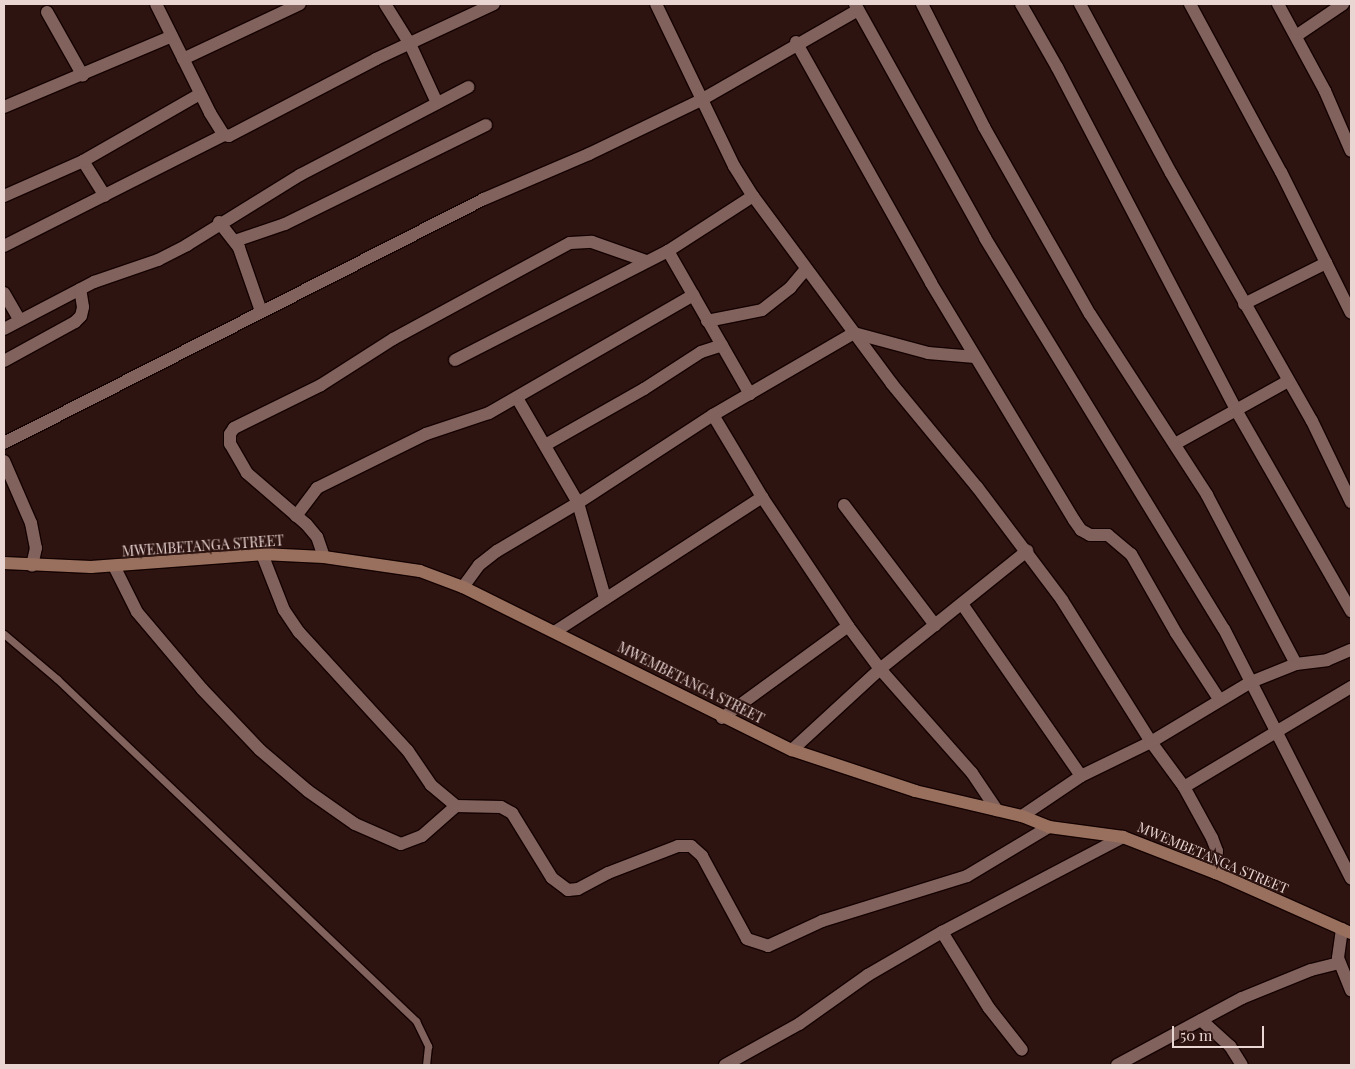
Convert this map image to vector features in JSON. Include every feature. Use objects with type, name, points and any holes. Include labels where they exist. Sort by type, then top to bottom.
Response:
[{"type":"street","points":[[156,4],[200,94],[224,135]]},
{"type":"street","points":[[183,59],[300,4]]},
{"type":"street","points":[[385,4],[410,44],[437,103]]},
{"type":"street","points":[[4,246],[224,135],[235,135],[410,44],[494,4]]},
{"type":"street","points":[[656,4],[701,100],[753,196],[854,333],[1027,551],[1082,630],[1151,742],[1184,787],[1212,838],[1217,851],[1216,873]]},
{"type":"street","points":[[922,4],[984,127],[1086,307],[1175,444],[1230,537],[1296,664]]},
{"type":"street","points":[[1020,4],[1057,66],[1236,410],[1351,611]]},
{"type":"street","points":[[1080,4],[1244,304],[1323,442],[1351,502]]},
{"type":"street","points":[[1190,4],[1351,313]]},
{"type":"street","points":[[1278,4],[1296,36],[1351,151]]},
{"type":"street","points":[[1296,36],[1343,4]]},
{"type":"street","points":[[4,444],[198,347],[261,311],[484,200],[589,154],[701,100],[857,7],[966,207],[1224,629],[1351,878]]},
{"type":"street","points":[[46,12],[83,76]]},
{"type":"street","points":[[4,107],[83,76],[172,36]]},
{"type":"street","points":[[796,42],[906,239],[975,357],[1081,530],[1090,535],[1108,535],[1131,554],[1176,633],[1219,699]]},
{"type":"street","points":[[4,329],[80,289],[158,260],[187,245],[219,222],[300,175],[468,87]]},
{"type":"street","points":[[4,196],[83,161],[200,94]]},
{"type":"street","points":[[235,241],[285,224],[486,125]]},
{"type":"street","points":[[83,161],[105,196]]},
{"type":"street","points":[[455,360],[668,251],[753,196]]},
{"type":"street","points":[[219,222],[235,241],[246,263],[261,311]]},
{"type":"street","points":[[324,557],[317,537],[248,473],[230,444],[230,434],[234,428],[321,385],[401,334],[570,243],[592,242],[646,261]]},
{"type":"street","points":[[668,251],[750,394]]},
{"type":"street","points":[[1244,304],[1326,263]]},
{"type":"street","points":[[708,321],[762,310],[790,288],[806,269]]},
{"type":"street","points":[[4,361],[75,322],[81,316],[80,289]]},
{"type":"street","points":[[4,293],[20,319]]},
{"type":"street","points":[[296,516],[317,488],[426,434],[489,413],[693,295]]},
{"type":"street","points":[[463,586],[479,564],[497,551],[578,504],[713,415],[854,333],[928,353],[975,357]]},
{"type":"street","points":[[547,444],[644,389],[701,352],[722,345]]},
{"type":"street","points":[[1175,444],[1288,381]]},
{"type":"street","points":[[517,398],[547,444],[578,504],[605,598]]},
{"type":"street","points":[[713,415],[762,497],[848,626],[880,669],[972,773],[997,810]]},
{"type":"street","points":[[4,461],[31,523],[36,548],[32,566]]},
{"type":"street","points":[[556,631],[762,497]]},
{"type":"street","points":[[844,505],[935,625]]},
{"type":"street","points":[[792,750],[880,669],[1027,551]]},
{"type":"street","points":[[262,554],[284,610],[299,632],[408,751],[431,785],[456,806],[501,806],[512,813],[552,878],[568,890],[583,887],[608,873],[678,846],[691,846],[702,856],[746,939],[768,946],[822,920],[967,876],[1049,827]]},
{"type":"street","name":"MWEMBETANGA STREET","points":[[4,563],[32,566],[114,566],[262,554],[324,557],[420,571],[463,586],[556,631],[722,718],[792,750],[915,791],[1022,816],[1049,827],[1123,837],[1216,873],[1346,931]]},
{"type":"street","points":[[114,566],[138,612],[202,689],[260,750],[308,791],[355,824],[401,844],[422,836],[456,806]]},
{"type":"street","points":[[962,604],[1080,776]]},
{"type":"street","points":[[722,718],[848,626]]},
{"type":"street","points":[[1022,816],[1080,776],[1151,742],[1219,699],[1251,682],[1296,664],[1327,660],[1351,650]]},
{"type":"street","points":[[1184,787],[1351,687]]},
{"type":"street","points":[[725,1065],[799,1024],[868,975],[942,932],[1123,837]]},
{"type":"street","points":[[1346,931],[1339,963],[1351,991]]},
{"type":"street","points":[[942,932],[989,1008],[1022,1050]]},
{"type":"street","points":[[1117,1065],[1277,982],[1339,963]]},
{"type":"street","points":[[1201,1020],[1230,1046],[1242,1065]]},
{"type":"lane","points":[[4,634],[57,679],[416,1021],[428,1046],[426,1065]]}]
